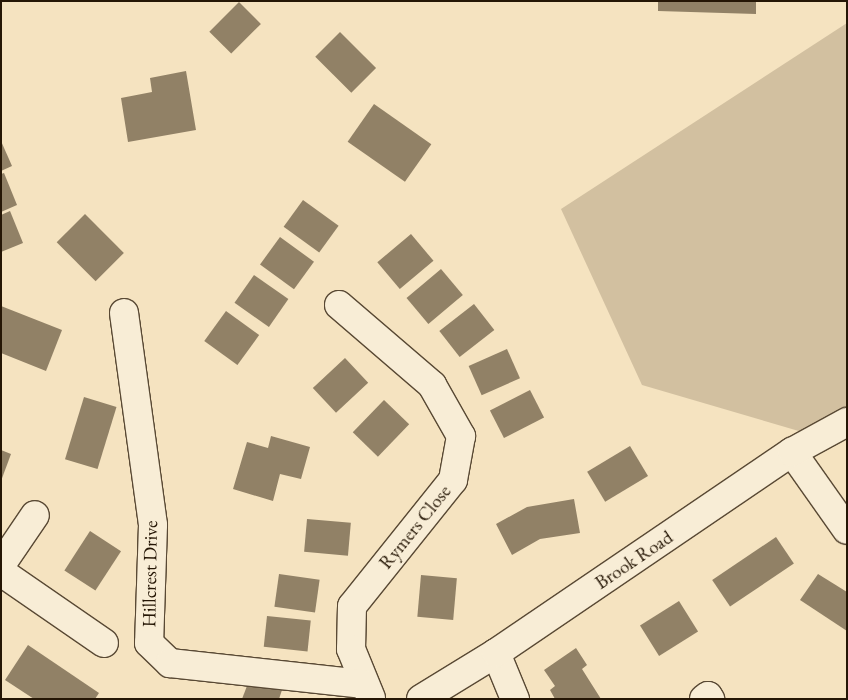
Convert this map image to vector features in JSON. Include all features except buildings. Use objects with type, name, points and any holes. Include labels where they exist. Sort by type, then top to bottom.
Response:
[{"type":"street","name":"Rymers Close","points":[[339,305],[432,385],[461,436],[453,480],[352,606],[351,649],[368,691]]},
{"type":"street","name":"Hillcrest Drive","points":[[124,313],[152,525],[149,643],[170,663],[368,691]]},
{"type":"street","name":"Brook Road","points":[[421,699],[496,653],[792,452],[847,422]]},
{"type":"street","points":[[792,452],[847,530]]},
{"type":"street","points":[[1,565],[35,515]]},
{"type":"street","points":[[1,572],[104,642]]},
{"type":"street","points":[[496,653],[515,699]]},
{"type":"street","points":[[704,699],[708,696],[710,699]]},
{"type":"shaded area","points":[[847,23],[847,432],[826,439],[642,385],[561,209]]}]
